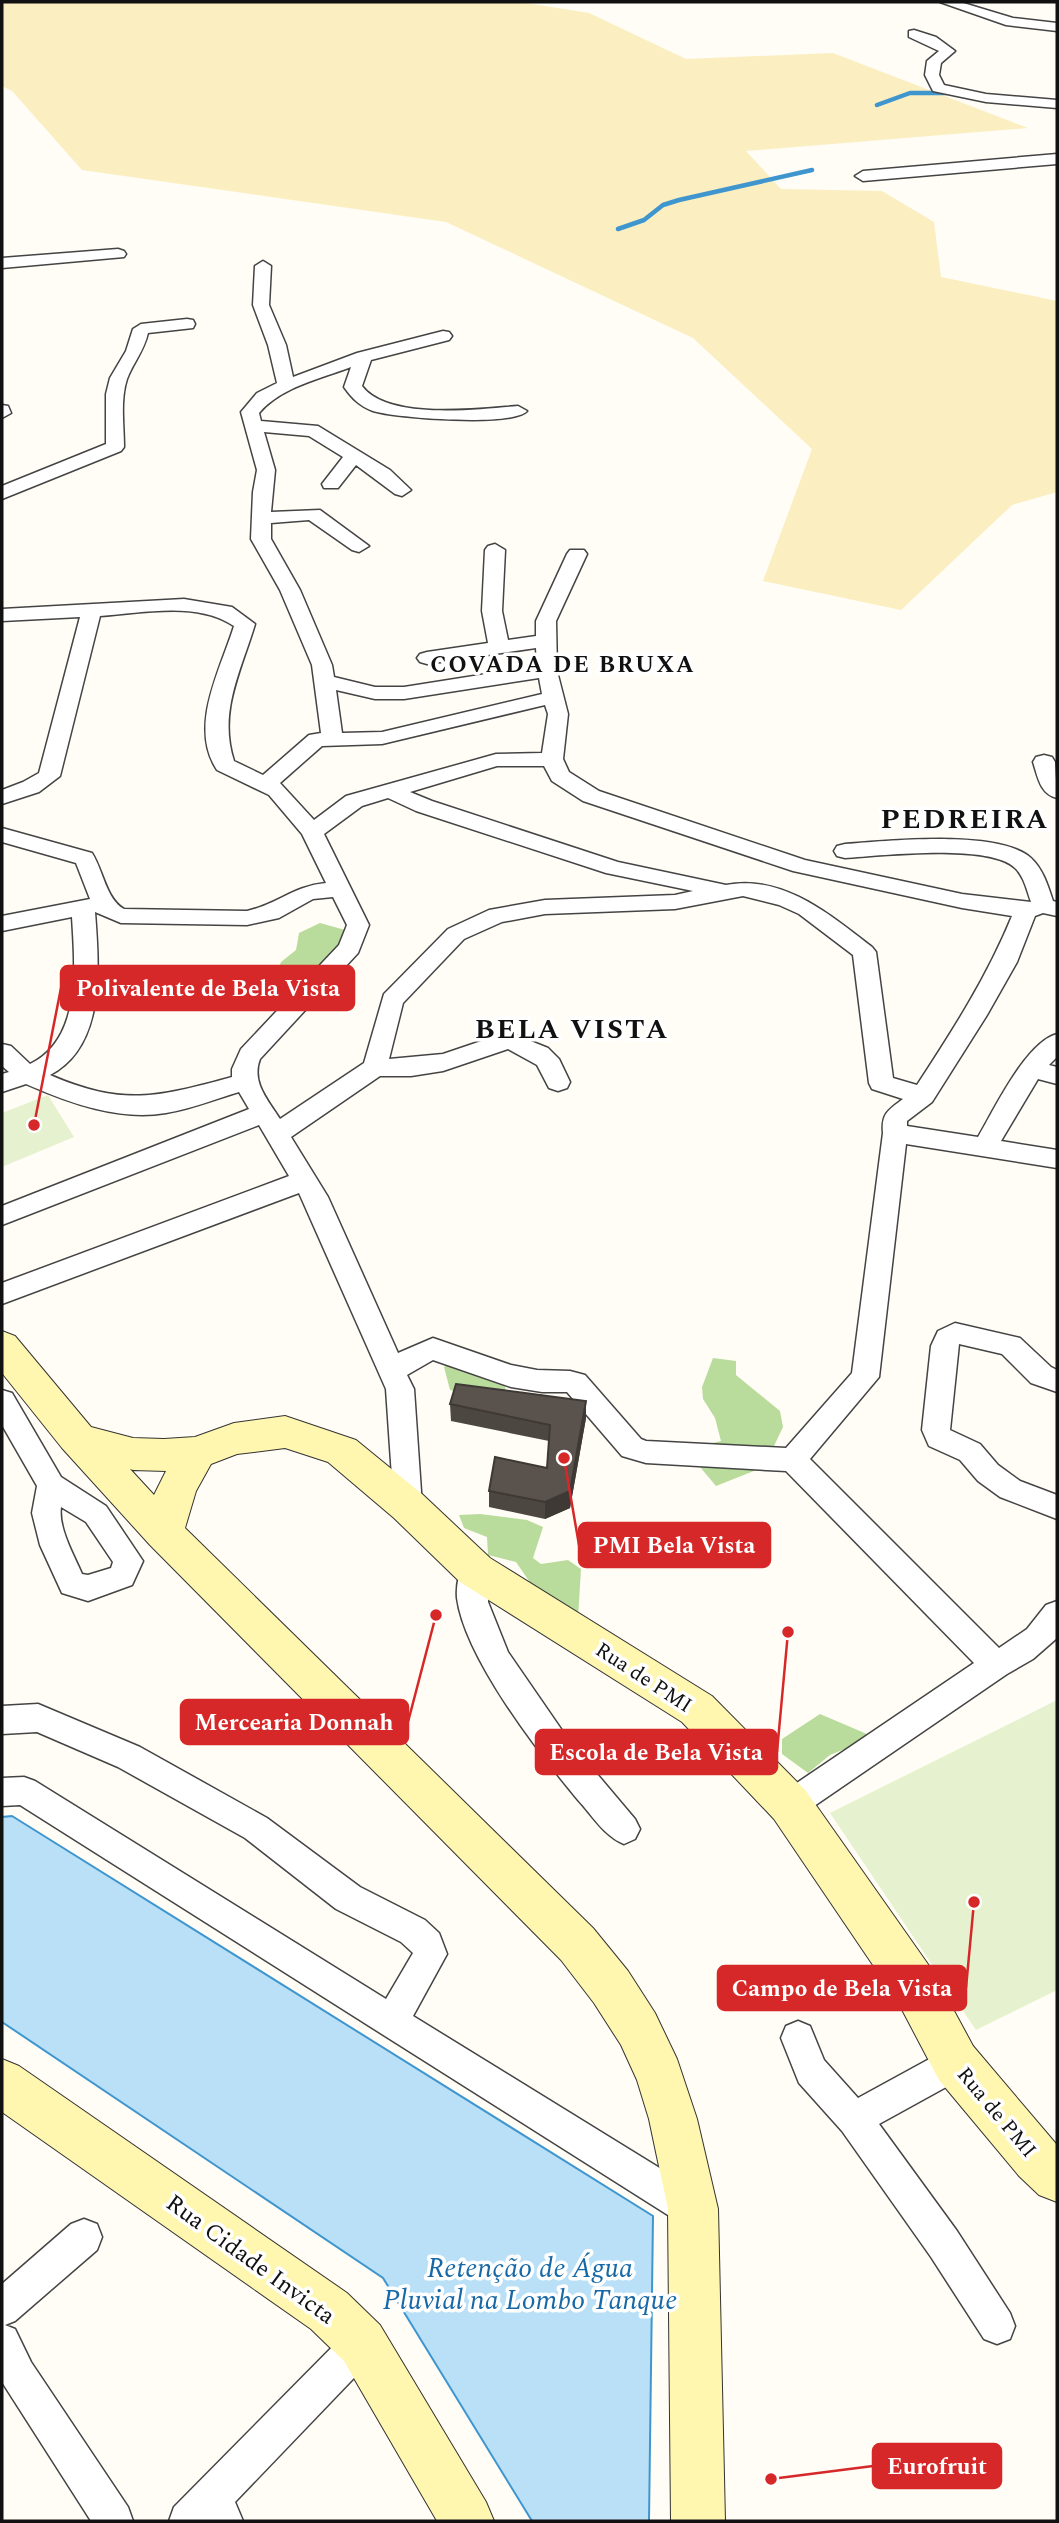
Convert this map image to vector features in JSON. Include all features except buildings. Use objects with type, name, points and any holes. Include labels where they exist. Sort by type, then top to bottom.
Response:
[{"type":"main road","points":[[4,1354],[164,1533],[578,1944],[611,1987],[638,2029],[660,2076],[673,2119],[693,2209],[698,2521]]},
{"type":"main road","name":"Rua de PMI","points":[[76,1437],[103,1448],[133,1454],[197,1452],[234,1439],[285,1432],[342,1451],[408,1506],[475,1570],[696,1709],[790,1805],[915,1986],[956,2063],[1035,2160],[1057,2176]]},
{"type":"main road","points":[[164,1533],[169,1504],[180,1477],[197,1452]]},
{"type":"main road","name":"Rua Cidade Invicta","points":[[2,2083],[329,2311],[362,2343],[467,2521]]},
{"type":"street","points":[[947,2],[1011,22],[1057,27]]},
{"type":"street","points":[[914,34],[931,40],[948,51],[934,61],[932,75],[938,88],[986,97],[1057,104]]},
{"type":"street","points":[[863,176],[1057,159]]},
{"type":"street","points":[[2,263],[118,254]]},
{"type":"street","points":[[263,266],[261,305],[277,345],[286,385]]},
{"type":"street","points":[[2,493],[115,447],[115,394],[119,377],[135,351],[141,329],[187,324]]},
{"type":"street","points":[[332,737],[322,665],[290,590],[261,539],[262,492],[266,470],[250,412],[263,397],[286,385],[363,357],[443,336]]},
{"type":"street","points":[[363,357],[353,387],[365,401],[424,414],[466,416],[518,411]]},
{"type":"street","points":[[254,425],[295,431],[312,430],[354,455],[401,490]]},
{"type":"street","points":[[331,484],[354,455]]},
{"type":"street","points":[[261,518],[313,514],[359,546]]},
{"type":"street","points":[[495,550],[492,611],[499,648]]},
{"type":"street","points":[[577,554],[546,621],[547,671],[558,715],[552,759],[560,776],[591,796],[814,869],[962,901],[1042,909]]},
{"type":"street","points":[[2,615],[184,605],[225,611],[245,624],[216,708],[219,750],[225,765],[277,790],[312,832],[358,925],[350,948],[250,1055],[244,1069],[245,1082],[306,1180],[400,1389],[408,1506]]},
{"type":"street","points":[[2,797],[31,787],[49,776],[92,608]]},
{"type":"street","points":[[427,658],[546,640]]},
{"type":"street","points":[[324,681],[375,694],[404,694],[547,671]]},
{"type":"street","points":[[267,783],[316,740],[332,737],[348,740],[382,738],[554,697]]},
{"type":"street","points":[[312,832],[354,801],[496,760],[552,759]]},
{"type":"street","points":[[1044,762],[1050,783],[1057,790]]},
{"type":"street","points":[[391,791],[424,806],[614,868],[652,878],[733,892]]},
{"type":"street","points":[[2,835],[84,858],[93,869],[93,906],[75,1036],[57,1059],[2,1083]]},
{"type":"street","points":[[845,851],[995,849],[1021,860],[1038,886],[1042,909],[923,1096],[894,1125]]},
{"type":"street","points":[[2,923],[93,906],[121,916],[247,918],[271,913],[308,892],[341,888]]},
{"type":"street","points":[[374,1067],[392,1000],[456,934],[474,923],[497,915],[545,907],[675,902],[743,889],[786,899],[830,925],[864,952],[881,1083],[894,1125],[864,1377],[793,1460]]},
{"type":"street","points":[[2,1216],[270,1124],[374,1067],[407,1070],[444,1063],[508,1040],[540,1052],[554,1068],[558,1082]]},
{"type":"street","points":[[984,1148],[1032,1068],[1057,1042]]},
{"type":"street","points":[[2,1052],[26,1074],[67,1092],[127,1106],[166,1104],[245,1082]]},
{"type":"street","points":[[1032,1068],[1057,1076]]},
{"type":"street","points":[[881,1083],[923,1096]]},
{"type":"street","points":[[894,1125],[984,1148],[1057,1159]]},
{"type":"street","points":[[2,1294],[306,1180]]},
{"type":"street","points":[[1057,1381],[1041,1376],[1010,1345],[955,1333],[948,1338],[945,1346],[936,1430],[939,1438],[970,1452],[988,1472],[1010,1489],[1057,1507]]},
{"type":"street","points":[[392,1371],[415,1356],[433,1349],[504,1374],[540,1381],[563,1379],[575,1383],[632,1448],[646,1452],[793,1460],[996,1665]]},
{"type":"street","points":[[2,1401],[51,1485]]},
{"type":"street","points":[[475,1570],[472,1599],[500,1666],[581,1782],[624,1829]]},
{"type":"street","points":[[790,1805],[996,1665],[1025,1650],[1054,1630]]},
{"type":"street","points":[[2,1720],[38,1718],[129,1757],[256,1828],[348,1898],[413,1931],[427,1944],[430,1954],[392,2021]]},
{"type":"street","points":[[2,1792],[24,1791],[693,2209]]},
{"type":"street","points":[[798,2038],[811,2071],[854,2119],[944,2244],[997,2326]]},
{"type":"street","points":[[854,2119],[956,2063]]},
{"type":"street","points":[[2,2308],[84,2238]]},
{"type":"street","points":[[2,2342],[18,2375],[114,2521]]},
{"type":"street","points":[[208,2513],[362,2343]]},
{"type":"green space","points":[[320,923],[345,930],[352,938],[328,986],[314,1004],[285,1004],[273,982],[281,962],[296,950],[299,933]]},
{"type":"green space","points":[[48,1095],[74,1137],[2,1167],[2,1113]]},
{"type":"green space","points":[[456,1358],[497,1364],[507,1393],[483,1397],[450,1390],[444,1367]]},
{"type":"green space","points":[[713,1358],[736,1361],[736,1375],[780,1411],[783,1427],[764,1467],[716,1486],[700,1467],[696,1456],[704,1445],[721,1441],[715,1418],[703,1399],[702,1387]]},
{"type":"green space","points":[[480,1514],[527,1520],[543,1527],[533,1558],[541,1564],[568,1560],[581,1569],[578,1618],[531,1584],[516,1562],[488,1555],[487,1537],[464,1528],[459,1515]]},
{"type":"green space","points":[[1057,1700],[1057,1990],[976,2030],[830,1813]]},
{"type":"green space","points":[[820,1714],[874,1737],[830,1755],[808,1773],[782,1754],[782,1739]]},
{"type":"sand","points":[[2,2],[520,2],[589,13],[686,59],[833,53],[1028,128],[746,151],[781,189],[882,191],[934,222],[941,277],[1057,301],[1057,492],[1012,505],[901,610],[763,581],[812,449],[693,338],[446,222],[82,170],[12,91],[2,86]]},
{"type":"water","name":"Retenção de Água Pluvial na Lombo Tanque","points":[[12,1816],[653,2216],[649,2521],[532,2521],[383,2278],[2,2022],[2,1817]]},
{"type":"waterway","points":[[877,105],[910,93],[946,93]]},
{"type":"waterway","points":[[618,229],[644,220],[663,205],[679,200],[812,170]]},
{"type":"place","name":"Polivalente de Bela Vista","points":[[34,1125]]},
{"type":"place","name":"PMI Bela Vista","points":[[564,1458]]},
{"type":"place","name":"Mercearia Donnah","points":[[436,1615]]},
{"type":"place","name":"Escola de Bela Vista","points":[[788,1632]]},
{"type":"place","name":"Campo de Bela Vista","points":[[974,1902]]},
{"type":"place","name":"Eurofruit","points":[[771,2479]]},
{"type":"district","name":"COVADA DE BRUXA","points":[[563,664]]},
{"type":"district","name":"PEDREIRA","points":[[965,818]]},
{"type":"district","name":"BELA VISTA","points":[[572,1028]]}]
